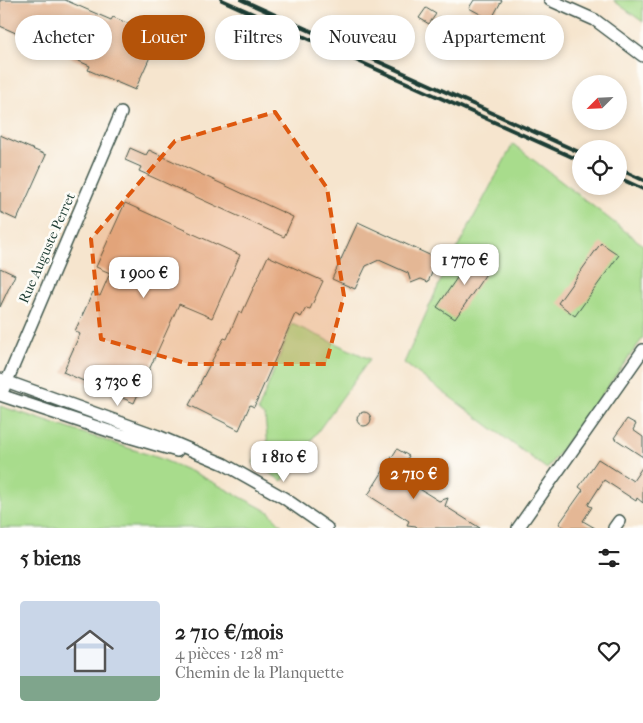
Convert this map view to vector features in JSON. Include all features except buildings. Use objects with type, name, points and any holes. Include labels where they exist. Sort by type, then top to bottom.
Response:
[{"type":"street","points":[[550,0],[595,20],[643,56]]},
{"type":"street","name":"Rue Auguste Perret","points":[[0,395],[3,380],[121,113]]},
{"type":"street","points":[[518,528],[643,350]]},
{"type":"street","points":[[3,380],[158,436],[224,464],[284,498],[327,528]]},
{"type":"street","points":[[0,395],[112,432],[224,464]]},
{"type":"highlighted area","points":[[275,112],[327,188],[344,296],[326,364],[189,364],[101,339],[91,239],[175,141]]},
{"type":"green space","points":[[643,0],[643,22],[614,1]]},
{"type":"green space","points":[[513,144],[572,190],[572,195],[579,195],[643,245],[643,338],[547,469],[404,363],[445,271]]},
{"type":"green space","points":[[292,324],[370,359],[282,481],[253,463],[257,455],[268,446],[265,417],[258,411]]},
{"type":"green space","points":[[0,406],[159,458],[199,475],[269,512],[284,528],[0,528]]},
{"type":"railway","points":[[222,0],[572,157]]},
{"type":"railway","points":[[242,0],[572,149]]},
{"type":"railway","points":[[627,173],[643,180]]},
{"type":"railway","points":[[627,182],[643,189]]}]
